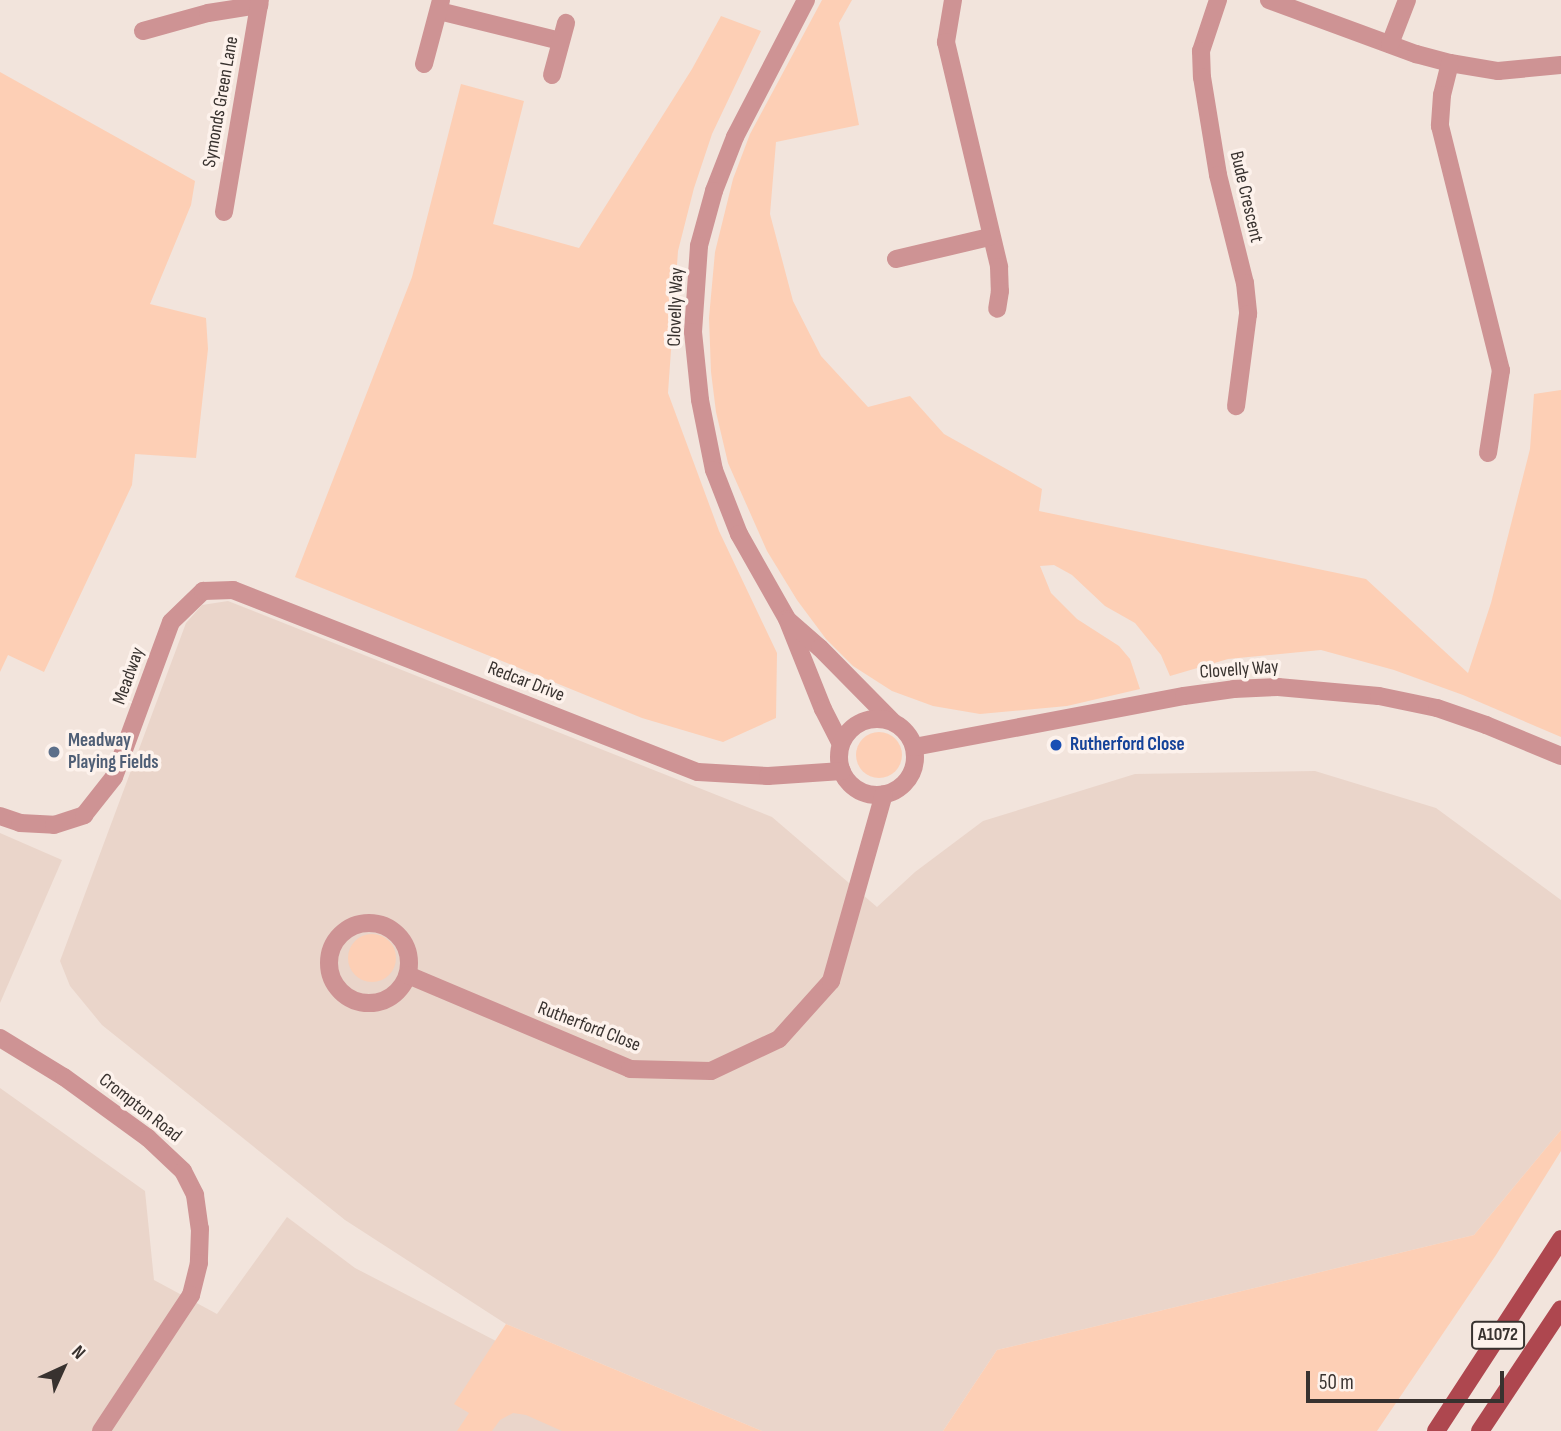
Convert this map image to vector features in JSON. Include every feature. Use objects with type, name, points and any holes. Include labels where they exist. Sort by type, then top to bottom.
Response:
[{"type":"main road","name":"A1072","points":[[1436,1431],[1561,1239]]},
{"type":"main road","name":"A1072","points":[[1480,1431],[1561,1309]]},
{"type":"street","name":"Clovelly Way","points":[[806,0],[735,137],[714,191],[699,246],[693,332],[699,400],[714,470],[739,534],[787,619],[823,709],[841,744],[839,758],[842,771]]},
{"type":"street","points":[[953,0],[946,42],[999,267],[1000,291],[997,309]]},
{"type":"street","name":"Bude Crescent","points":[[1218,0],[1201,51],[1202,77],[1218,175],[1245,283],[1248,314],[1236,406]]},
{"type":"street","points":[[1269,0],[1450,63],[1498,71],[1561,65]]},
{"type":"street","points":[[1390,44],[1408,0]]},
{"type":"street","points":[[143,32],[208,13],[259,3]]},
{"type":"street","name":"Symonds Green Lane","points":[[224,212],[259,3]]},
{"type":"street","points":[[424,64],[440,5],[560,41]]},
{"type":"street","points":[[552,75],[565,23]]},
{"type":"street","points":[[1450,63],[1442,95],[1440,127],[1501,370],[1488,453]]},
{"type":"street","points":[[896,259],[990,237]]},
{"type":"street","name":"Redcar Drive","points":[[202,591],[233,590],[698,772],[768,776],[842,771]]},
{"type":"street","name":"Meadway","points":[[0,816],[20,823],[54,825],[84,815],[114,777],[172,622],[202,591]]},
{"type":"street","name":"Clovelly Way","points":[[787,619],[909,736],[914,747],[1184,696],[1234,689],[1278,687],[1367,694],[1437,708],[1561,755]]},
{"type":"street","points":[[841,744],[858,724],[880,719],[893,722]]},
{"type":"street","points":[[842,771],[856,789],[871,794],[884,794],[903,785],[911,774],[915,760],[914,747]]},
{"type":"street","name":"Rutherford Close","points":[[408,975],[631,1069],[710,1071],[779,1039],[831,981],[884,794]]},
{"type":"street","points":[[381,925],[395,932],[404,943],[409,956],[408,975],[391,997],[378,1003],[364,1004],[351,999],[332,980],[330,952],[342,933],[354,926],[381,925]]},
{"type":"street","name":"Crompton Road","points":[[0,1038],[64,1077],[148,1138],[183,1171],[195,1195],[200,1229],[199,1263],[191,1296],[101,1431]]},
{"type":"shaded area","points":[[822,0],[852,0],[839,23],[859,125],[776,142],[770,214],[793,301],[821,356],[868,407],[910,396],[944,434],[1042,489],[1039,511],[1366,579],[1468,673],[1491,603],[1530,449],[1534,394],[1561,390],[1561,737],[1463,695],[1394,670],[1321,650],[1228,659],[1170,676],[1161,655],[1135,623],[1105,606],[1072,575],[1054,565],[1040,566],[1051,593],[1077,619],[1119,646],[1130,659],[1140,689],[1067,706],[980,714],[933,706],[892,691],[853,666],[826,639],[797,600],[767,551],[728,463],[716,412],[711,372],[709,318],[715,252],[733,179],[750,134]]},
{"type":"shaded area","points":[[721,16],[761,31],[712,134],[694,188],[678,251],[668,393],[719,531],[777,653],[776,718],[723,742],[642,718],[295,577],[412,277],[461,84],[524,101],[493,224],[579,248],[692,69]]},
{"type":"shaded area","points":[[0,72],[195,181],[191,205],[150,304],[206,318],[208,349],[196,458],[135,454],[132,485],[44,672],[8,655],[0,672]]},
{"type":"shaded area","points":[[228,601],[772,817],[877,907],[915,872],[983,821],[1135,774],[1315,771],[1436,808],[1561,900],[1561,1130],[1474,1235],[997,1350],[943,1431],[762,1431],[506,1324],[345,1220],[102,1025],[70,986],[60,961],[186,623],[202,605]]},
{"type":"shaded area","points":[[879,732],[895,739],[902,755],[895,771],[879,778],[863,771],[856,755],[863,739]]},
{"type":"shaded area","points":[[0,833],[62,860],[0,1003]]},
{"type":"shaded area","points":[[372,934],[389,941],[396,958],[389,975],[372,982],[355,975],[348,958],[355,941]]},
{"type":"shaded area","points":[[0,1088],[145,1191],[154,1280],[217,1314],[287,1217],[355,1268],[496,1341],[684,1431],[0,1431]]},
{"type":"shaded area","points":[[1561,1130],[1561,1151],[1496,1255],[1377,1431],[943,1431],[997,1350],[1474,1235]]},
{"type":"shaded area","points":[[506,1324],[762,1431],[562,1431],[526,1415],[513,1413],[500,1420],[492,1431],[457,1431],[469,1413],[454,1404]]},
{"type":"place","name":"Rutherford Close","points":[[1056,745]]},
{"type":"place","name":"Meadway Playing Fields","points":[[54,752]]}]
